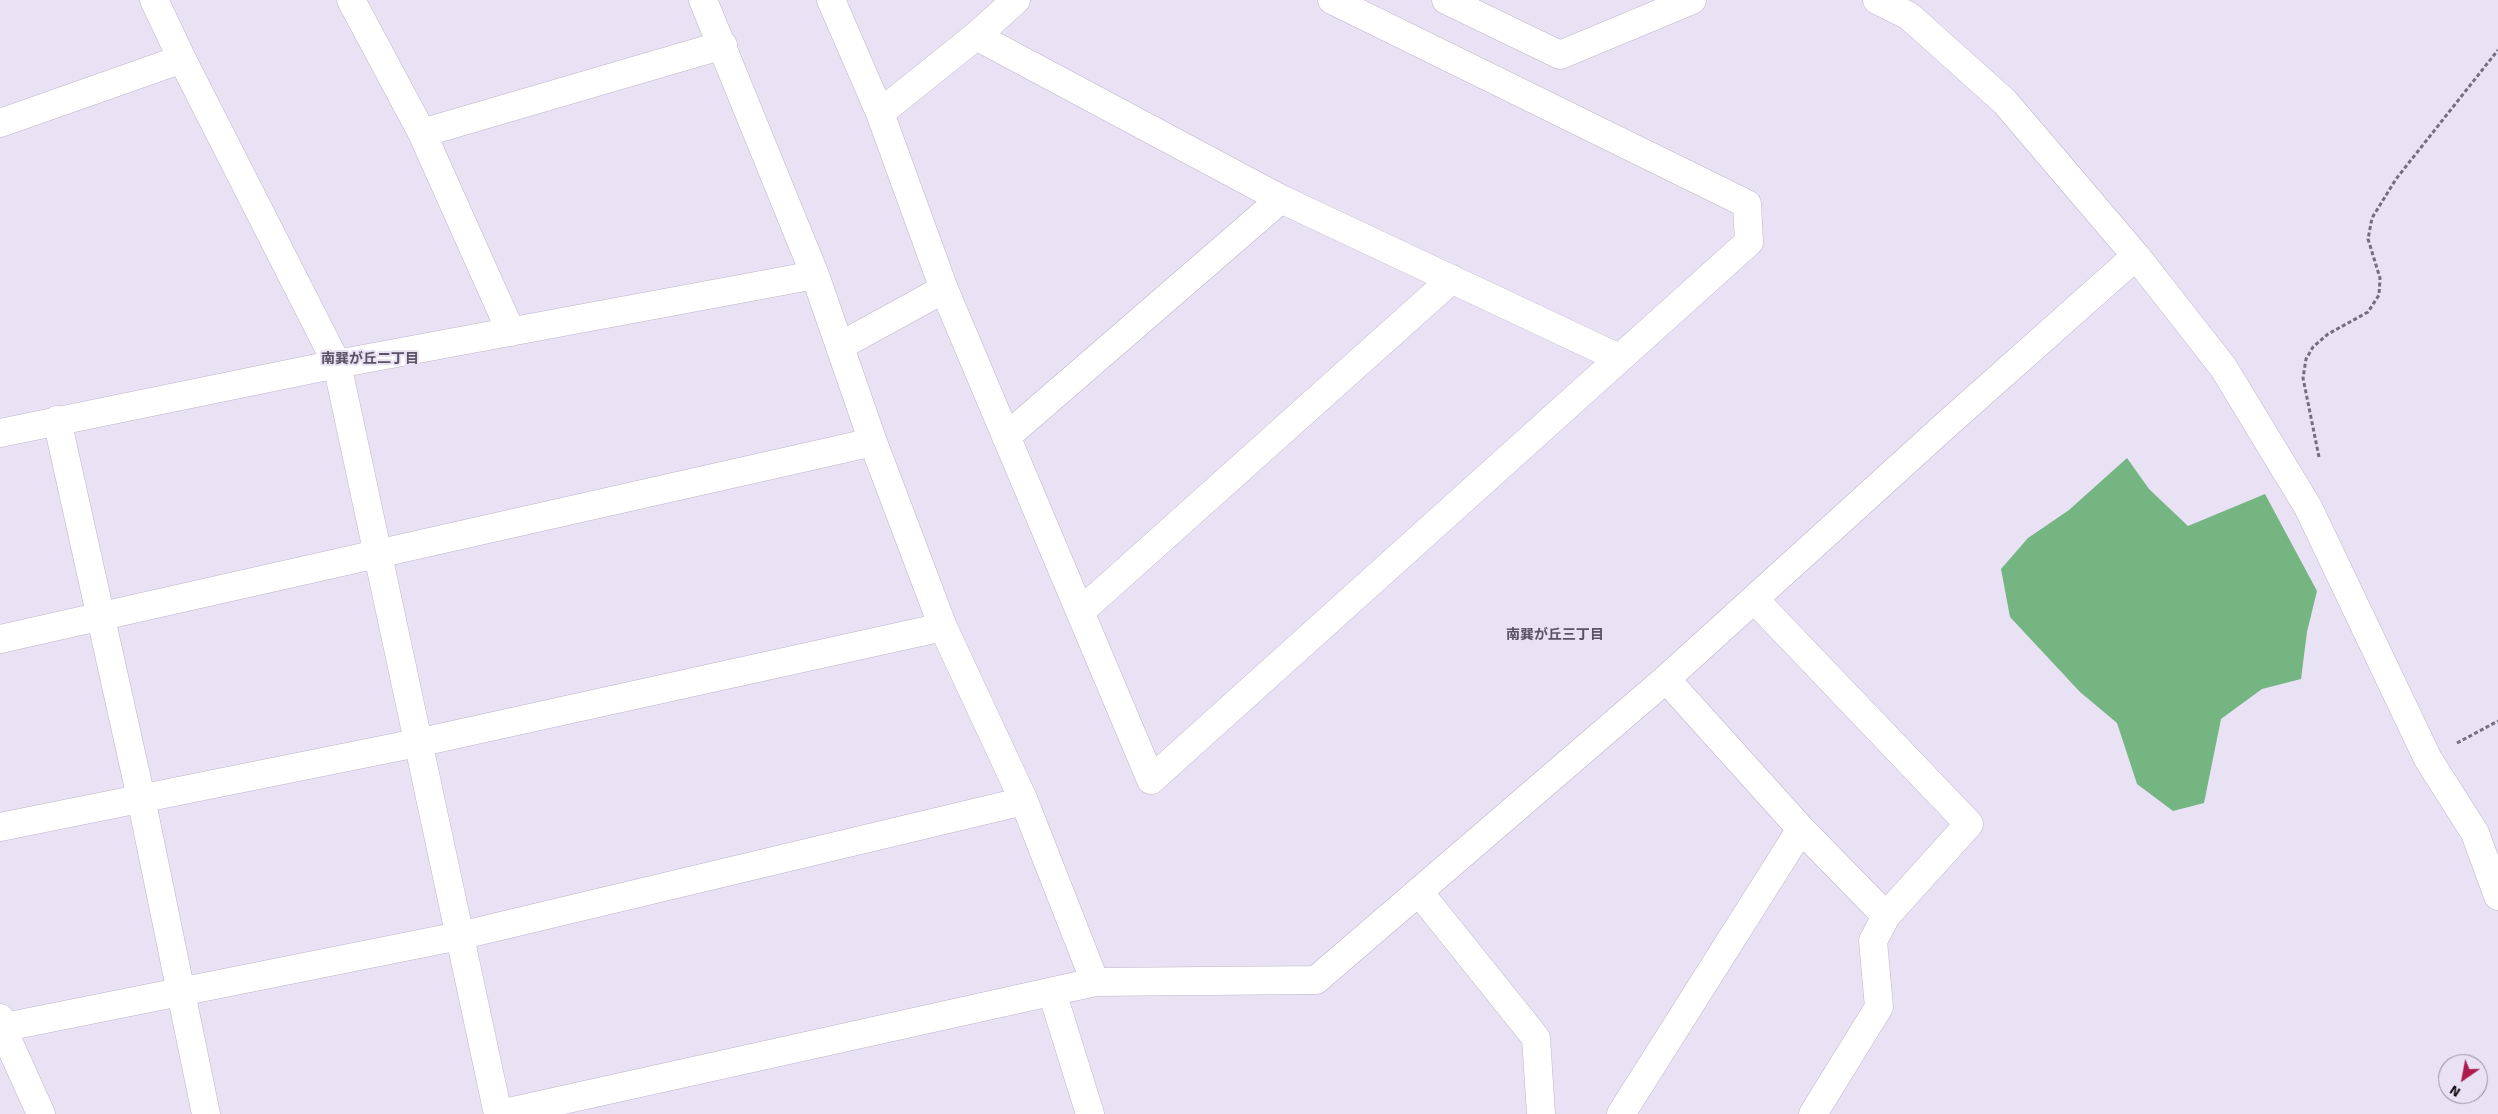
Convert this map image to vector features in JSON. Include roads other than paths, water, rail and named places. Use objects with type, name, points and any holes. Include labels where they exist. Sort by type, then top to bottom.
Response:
[{"type":"street","points":[[154,0],[182,60],[337,364],[417,743],[499,1114],[1095,982],[1316,980],[1666,679],[2136,256]]},
{"type":"street","points":[[351,0],[422,134],[511,332]]},
{"type":"street","points":[[703,0],[723,45],[815,275],[874,442],[943,627],[1024,801],[1095,982]]},
{"type":"street","points":[[830,0],[880,113],[944,289],[1151,780],[1749,242],[1747,204],[1332,0]]},
{"type":"street","points":[[880,113],[976,36],[1016,0]]},
{"type":"street","points":[[1447,0],[1560,55],[1692,0]]},
{"type":"street","points":[[1877,0],[1909,16],[2005,102],[2136,256],[2223,367],[2308,506],[2428,759],[2475,834],[2498,896]]},
{"type":"street","points":[[976,36],[1281,199],[1618,358]]},
{"type":"street","points":[[422,134],[723,45]]},
{"type":"street","points":[[0,123],[182,60]]},
{"type":"street","points":[[1006,437],[1281,199]]},
{"type":"street","points":[[0,433],[337,364],[815,275]]},
{"type":"street","points":[[1080,612],[1452,279]]},
{"type":"street","points":[[840,346],[944,289]]},
{"type":"street","points":[[58,420],[142,798],[206,1114]]},
{"type":"street","points":[[0,639],[874,442]]},
{"type":"street","points":[[1754,599],[1969,824],[1886,916],[1873,941],[1879,1007],[1813,1114]]},
{"type":"street","points":[[0,827],[417,743],[943,627]]},
{"type":"street","points":[[1666,679],[1801,829],[1886,916]]},
{"type":"street","points":[[41,1114],[9,1043],[2,1022],[182,993],[459,936],[1024,801]]},
{"type":"street","points":[[1621,1114],[1801,829]]},
{"type":"street","points":[[1419,892],[1536,1038],[1541,1114]]},
{"type":"street","points":[[1052,992],[1090,1114]]},
{"type":"district","name":"南巽が丘二丁目","points":[[370,359]]},
{"type":"district","name":"南巽が丘三丁目","points":[[1555,635]]}]
